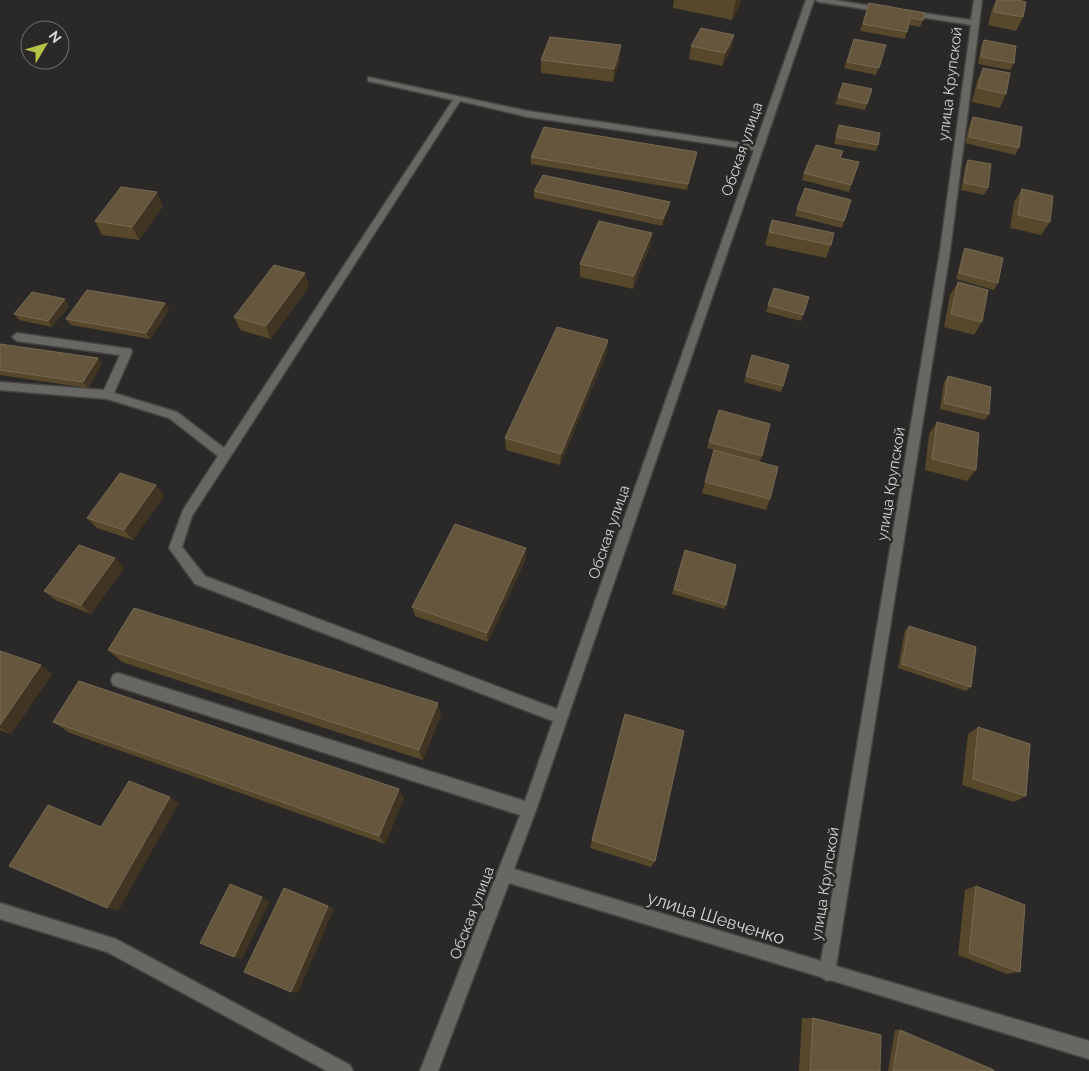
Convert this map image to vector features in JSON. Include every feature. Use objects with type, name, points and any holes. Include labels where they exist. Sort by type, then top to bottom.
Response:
[{"type":"street","name":"Обская улица","points":[[429,1071],[529,810],[810,0]]},
{"type":"street","points":[[819,0],[974,23]]},
{"type":"street","name":"улица Крупской","points":[[827,973],[945,251],[978,0]]},
{"type":"street","points":[[371,79],[528,114],[760,148]]},
{"type":"street","points":[[458,98],[187,514],[176,548],[200,580],[561,717]]},
{"type":"street","points":[[17,337],[127,352],[107,395]]},
{"type":"street","points":[[0,386],[107,395],[173,415],[226,455]]},
{"type":"street","points":[[118,680],[529,810]]},
{"type":"street","name":"улица Шевченко","points":[[504,874],[827,973],[1089,1050]]},
{"type":"street","points":[[0,911],[110,944],[344,1071]]},
{"type":"building","points":[[997,0],[1026,2],[1023,17],[994,12]]},
{"type":"building","points":[[869,3],[925,13],[923,20],[910,18],[907,32],[863,24]]},
{"type":"building","points":[[701,28],[734,35],[725,53],[691,46]]},
{"type":"building","points":[[550,37],[621,45],[614,69],[541,60]]},
{"type":"building","points":[[854,39],[886,45],[879,68],[847,62]]},
{"type":"building","points":[[984,40],[1016,46],[1014,63],[981,57]]},
{"type":"building","points":[[983,68],[1010,73],[1006,94],[978,88]]},
{"type":"building","points":[[843,83],[872,89],[867,104],[838,97]]},
{"type":"building","points":[[973,117],[1022,127],[1019,148],[969,137]]},
{"type":"building","points":[[839,125],[880,133],[878,145],[836,137]]},
{"type":"building","points":[[544,127],[697,152],[688,184],[531,157]]},
{"type":"building","points":[[816,145],[843,151],[840,158],[859,162],[851,185],[804,173]]},
{"type":"building","points":[[968,160],[991,164],[988,188],[964,183]]},
{"type":"building","points":[[543,175],[670,202],[663,219],[534,191]]},
{"type":"building","points":[[121,187],[157,192],[132,227],[95,221]]},
{"type":"building","points":[[805,188],[851,200],[844,221],[797,209]]},
{"type":"building","points":[[1022,189],[1053,196],[1050,222],[1018,215]]},
{"type":"building","points":[[772,220],[834,233],[831,245],[769,232]]},
{"type":"building","points":[[599,221],[652,233],[634,276],[580,264]]},
{"type":"building","points":[[965,248],[1003,258],[998,283],[959,273]]},
{"type":"building","points":[[274,265],[305,273],[266,326],[234,317]]},
{"type":"building","points":[[958,282],[988,290],[982,322],[951,314]]},
{"type":"building","points":[[774,288],[809,297],[803,315],[768,305]]},
{"type":"building","points":[[87,290],[165,303],[146,333],[66,319]]},
{"type":"building","points":[[32,292],[65,299],[48,321],[14,314]]},
{"type":"building","points":[[557,327],[608,340],[561,454],[505,438]]},
{"type":"building","points":[[0,344],[98,358],[83,382],[0,370]]},
{"type":"building","points":[[752,355],[789,365],[783,386],[746,376]]},
{"type":"building","points":[[948,376],[991,387],[989,414],[944,403]]},
{"type":"building","points":[[719,410],[770,424],[762,456],[709,442]]},
{"type":"building","points":[[937,422],[979,433],[976,470],[932,459]]},
{"type":"building","points":[[714,450],[778,467],[770,499],[705,482]]},
{"type":"building","points":[[120,473],[156,485],[124,530],[87,518]]},
{"type":"building","points":[[455,524],[526,548],[487,633],[412,607]]},
{"type":"building","points":[[79,545],[115,558],[81,605],[44,591]]},
{"type":"building","points":[[685,550],[736,565],[726,605],[674,589]]},
{"type":"building","points":[[134,608],[438,703],[419,750],[108,650]]},
{"type":"building","points":[[909,626],[976,647],[971,687],[902,664]]},
{"type":"building","points":[[0,651],[41,665],[0,725]]},
{"type":"building","points":[[79,681],[399,789],[379,836],[53,722]]},
{"type":"building","points":[[625,714],[684,731],[655,861],[592,840]]},
{"type":"building","points":[[978,727],[1030,744],[1026,796],[973,779]]},
{"type":"building","points":[[129,781],[170,797],[107,908],[9,866],[48,805],[101,827]]},
{"type":"building","points":[[230,884],[262,897],[234,957],[200,943]]},
{"type":"building","points":[[976,886],[1025,905],[1020,972],[969,953]]},
{"type":"building","points":[[284,888],[328,906],[291,992],[244,972]]},
{"type":"building","points":[[813,1018],[881,1035],[880,1071],[810,1071]]},
{"type":"building","points":[[900,1030],[994,1070],[893,1071]]}]
